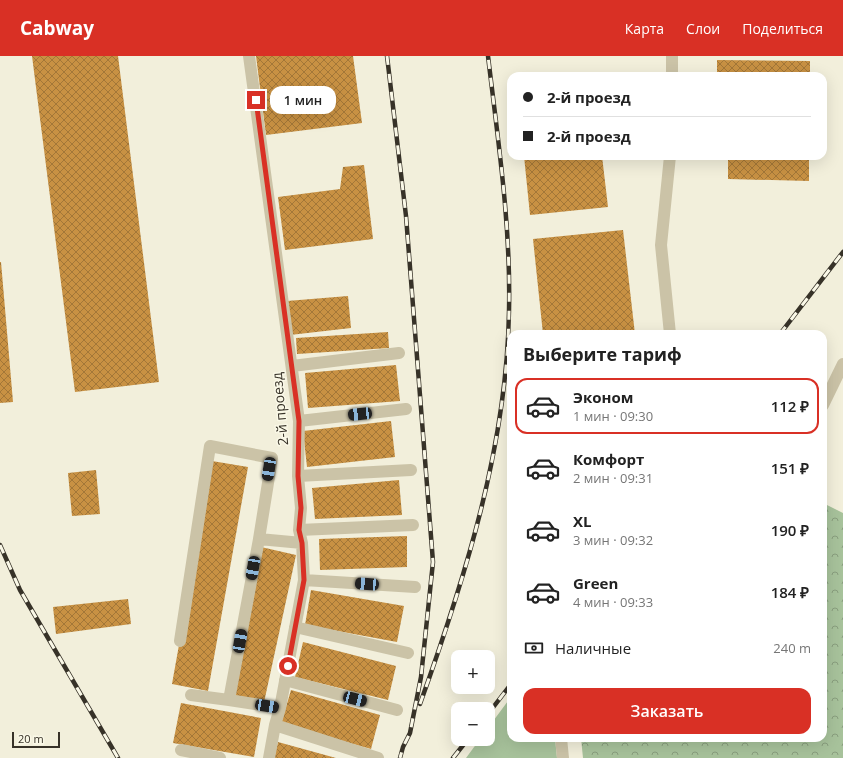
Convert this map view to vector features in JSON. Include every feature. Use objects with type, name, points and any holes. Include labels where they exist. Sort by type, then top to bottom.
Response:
[{"type":"street","name":"2-й проезд","points":[[249,56],[299,421],[298,476],[301,508],[299,530],[302,543],[304,580],[269,758]]},
{"type":"street","points":[[672,56],[672,72]]},
{"type":"street","points":[[670,160],[661,245],[670,330]]},
{"type":"street","points":[[292,366],[399,353]]},
{"type":"street","points":[[827,397],[843,364]]},
{"type":"street","points":[[299,421],[406,409]]},
{"type":"street","points":[[180,641],[210,446],[272,458],[259,539],[229,700]]},
{"type":"street","points":[[298,476],[411,470]]},
{"type":"street","points":[[299,530],[413,525]]},
{"type":"street","points":[[259,539],[302,543]]},
{"type":"street","points":[[304,580],[414,587]]},
{"type":"street","points":[[295,627],[408,653]]},
{"type":"street","points":[[285,680],[397,710]]},
{"type":"street","points":[[191,695],[280,708]]},
{"type":"street","points":[[275,726],[378,758]]},
{"type":"street","points":[[561,742],[563,758]]},
{"type":"street","points":[[181,750],[220,758]]},
{"type":"green space","points":[[827,505],[843,513],[843,758],[583,758],[581,742],[827,742]]},
{"type":"green space","points":[[507,702],[507,742],[555,742],[557,758],[466,758],[475,746],[495,746],[495,719]]},
{"type":"building","points":[[32,56],[118,56],[159,382],[75,392]]},
{"type":"building","points":[[256,56],[353,56],[362,123],[266,135]]},
{"type":"building","points":[[717,60],[810,61],[810,72],[717,72]]},
{"type":"building","points":[[524,160],[602,160],[608,207],[530,215]]},
{"type":"building","points":[[728,160],[809,160],[809,181],[728,179]]},
{"type":"building","points":[[364,165],[373,239],[285,250],[278,197],[340,189],[343,167]]},
{"type":"building","points":[[623,230],[635,330],[543,330],[533,239]]},
{"type":"building","points":[[0,262],[13,402],[0,403]]},
{"type":"building","points":[[348,296],[351,328],[290,335],[287,301]]},
{"type":"building","points":[[388,332],[389,348],[297,354],[296,338]]},
{"type":"building","points":[[396,365],[400,401],[308,408],[305,373]]},
{"type":"building","points":[[391,421],[395,457],[307,467],[303,431]]},
{"type":"building","points":[[212,461],[248,467],[208,691],[172,684]]},
{"type":"building","points":[[96,470],[100,514],[72,516],[68,473]]},
{"type":"building","points":[[399,480],[402,515],[315,519],[312,488]]},
{"type":"building","points":[[407,536],[407,567],[320,570],[319,539]]},
{"type":"building","points":[[261,547],[296,555],[263,707],[230,699]]},
{"type":"building","points":[[311,590],[404,606],[397,642],[305,625]]},
{"type":"building","points":[[128,599],[131,624],[56,634],[53,607]]},
{"type":"building","points":[[303,642],[396,666],[388,700],[295,677]]},
{"type":"building","points":[[291,690],[380,715],[371,749],[281,724]]},
{"type":"building","points":[[181,703],[261,718],[254,757],[173,743]]},
{"type":"building","points":[[278,742],[336,758],[274,758]]},
{"type":"railway","points":[[387,56],[406,216],[433,562],[421,677],[410,733],[403,747],[400,758]]},
{"type":"railway","points":[[488,56],[500,151],[506,215],[509,279],[508,330]]},
{"type":"railway","points":[[783,330],[843,252]]},
{"type":"railway","points":[[420,704],[453,608],[481,511],[501,412],[507,344]]},
{"type":"railway","points":[[0,545],[20,590],[118,758]]},
{"type":"railway","points":[[495,705],[507,689]]},
{"type":"railway","points":[[453,758],[462,746]]},
{"type":"route","points":[[256,100],[299,421],[298,476],[301,508],[299,530],[302,543],[304,580],[288,666]]}]
